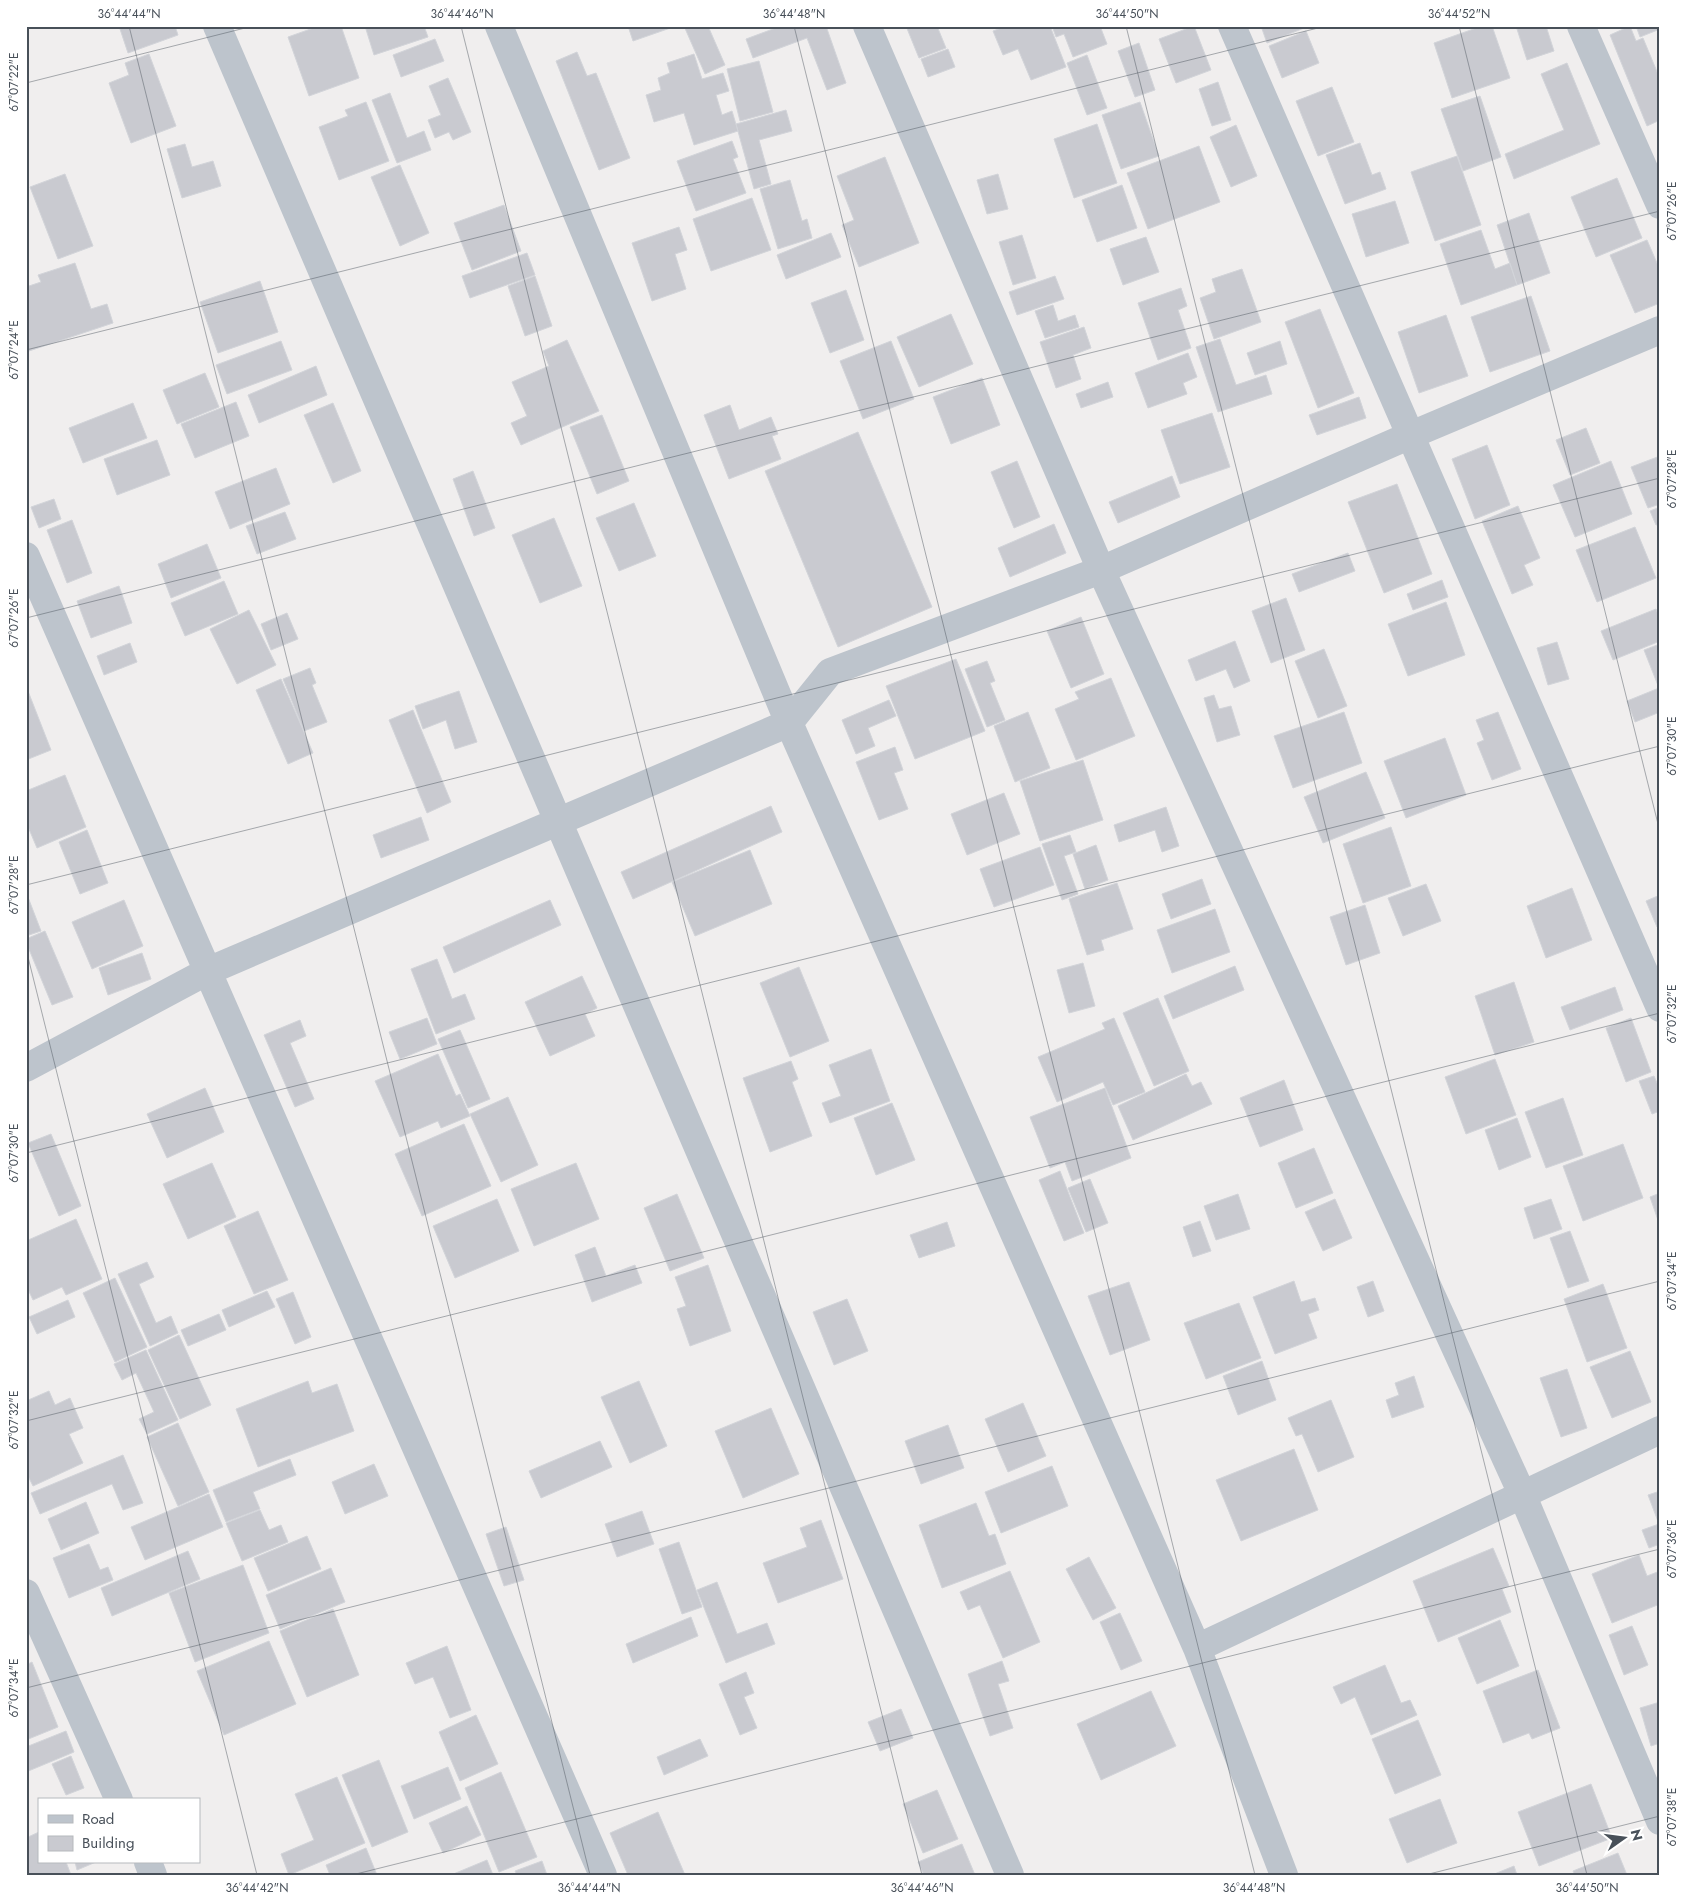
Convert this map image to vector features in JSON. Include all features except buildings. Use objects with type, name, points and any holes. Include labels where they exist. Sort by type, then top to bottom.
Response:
[{"type":"street","points":[[217,26],[1010,1875]]},
{"type":"street","points":[[499,26],[789,723],[1197,1648],[1284,1875]]},
{"type":"street","points":[[867,26],[1101,570],[1522,1494],[1660,1821]]},
{"type":"street","points":[[1232,26],[1660,1008]]},
{"type":"street","points":[[1581,26],[1660,205]]},
{"type":"street","points":[[26,1068],[208,972],[789,723],[830,672],[1101,570],[1411,435],[1660,330]]},
{"type":"street","points":[[26,556],[603,1875]]},
{"type":"street","points":[[1197,1648],[1660,1430]]},
{"type":"street","points":[[26,1593],[119,1798]]}]
